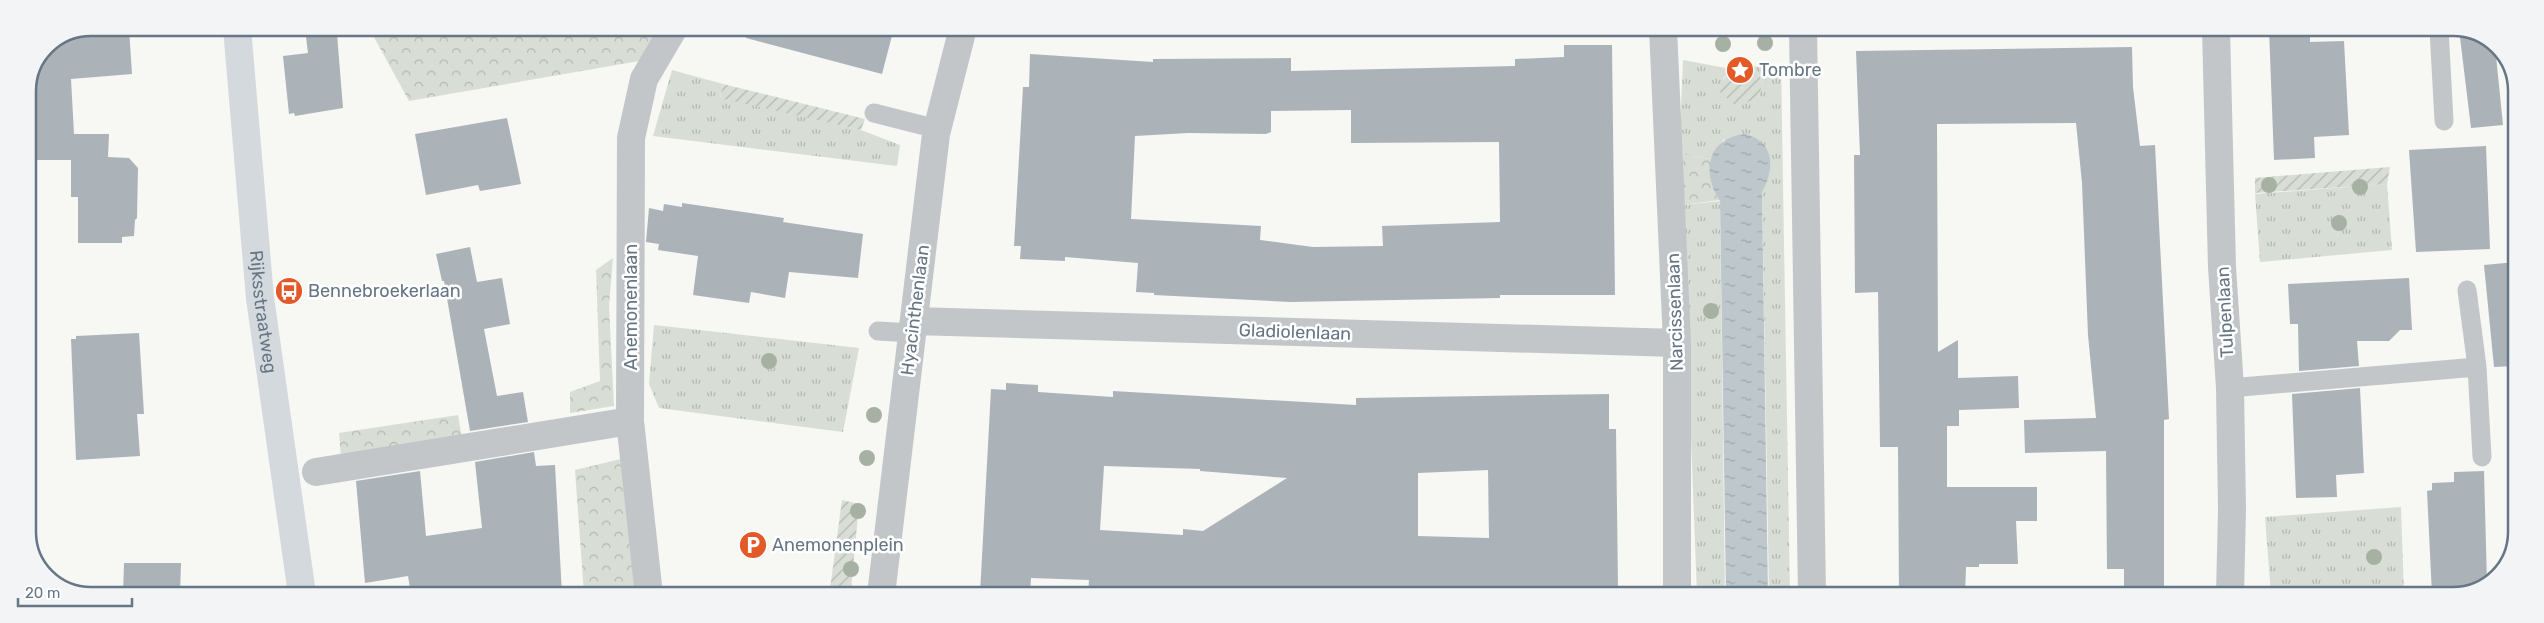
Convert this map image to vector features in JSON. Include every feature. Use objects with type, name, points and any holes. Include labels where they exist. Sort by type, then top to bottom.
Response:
[{"type":"main road","name":"Rijksstraatweg","points":[[238,36],[260,298],[301,587]]},
{"type":"street","name":"Anemonenlaan","points":[[649,587],[630,421],[631,138],[644,79],[669,36]]},
{"type":"street","name":"Hyacinthenlaan","points":[[881,587],[937,129],[961,36]]},
{"type":"street","name":"Narcissenlaan","points":[[1663,36],[1677,343],[1677,587]]},
{"type":"street","points":[[1803,36],[1812,587]]},
{"type":"street","name":"Tulpenlaan","points":[[2216,36],[2222,267],[2230,388],[2232,509],[2230,587]]},
{"type":"street","name":"Gladiolenlaan","points":[[913,327],[1677,343]]},
{"type":"street","points":[[316,472],[630,421]]},
{"type":"lane","points":[[2440,36],[2444,121]]},
{"type":"lane","points":[[874,113],[937,129]]},
{"type":"lane","points":[[2468,290],[2477,367],[2482,457]]},
{"type":"lane","points":[[878,331],[913,327]]},
{"type":"lane","points":[[2230,388],[2477,367]]},
{"type":"green space","points":[[373,36],[656,36],[645,60],[409,101]]},
{"type":"green space","points":[[1683,60],[1731,69],[1723,79],[1758,99],[1763,83],[1757,72],[1746,67],[1781,65],[1790,587],[1769,587],[1762,192],[1724,139],[1711,159],[1679,154]]},
{"type":"green space","points":[[1740,65],[1757,72],[1763,83],[1758,99],[1735,105],[1719,91],[1726,76]]},
{"type":"green space","points":[[672,70],[723,84],[720,97],[861,130],[900,145],[897,166],[653,136]]},
{"type":"green space","points":[[723,84],[865,119],[861,130],[720,98]]},
{"type":"green space","points":[[1679,154],[1711,159],[1711,181],[1720,200],[1682,205]]},
{"type":"green space","points":[[2390,167],[2387,184],[2255,193],[2255,178]]},
{"type":"green space","points":[[2387,184],[2392,250],[2260,262],[2255,194]]},
{"type":"green space","points":[[1720,201],[1725,587],[1697,587],[1682,205]]},
{"type":"green space","points":[[613,258],[609,306],[614,406],[570,413],[570,392],[600,381],[596,270]]},
{"type":"green space","points":[[654,325],[859,348],[843,432],[659,408],[649,384]]},
{"type":"green space","points":[[458,415],[462,438],[341,457],[339,433]]},
{"type":"green space","points":[[625,458],[640,587],[583,587],[575,470]]},
{"type":"green space","points":[[842,500],[859,504],[851,587],[830,587]]},
{"type":"green space","points":[[2401,507],[2404,587],[2270,587],[2265,517]]},
{"type":"water","points":[[1745,134],[1755,138],[1767,149],[1770,157],[1769,174],[1762,192],[1768,587],[1726,587],[1720,201],[1714,190],[1710,169],[1711,158],[1715,150],[1722,142]]},
{"type":"building","points":[[91,36],[130,36],[132,74],[71,79],[74,134],[109,134],[108,157],[129,158],[138,168],[137,218],[135,220],[134,236],[122,237],[122,243],[78,243],[78,197],[71,197],[71,160],[36,160],[36,91],[40,70],[52,52],[70,40]]},
{"type":"building","points":[[337,36],[343,108],[295,116],[294,113],[289,114],[283,56],[308,53],[306,37]]},
{"type":"building","points":[[746,36],[892,36],[882,74],[746,38]]},
{"type":"building","points":[[2269,36],[2310,36],[2310,42],[2344,41],[2349,135],[2314,137],[2315,158],[2274,160]]},
{"type":"building","points":[[2460,37],[2474,40],[2489,50],[2496,58],[2503,125],[2471,128]]},
{"type":"building","points":[[1564,45],[1612,45],[1615,295],[1500,295],[1500,298],[1290,302],[1154,295],[1154,293],[1136,292],[1138,263],[1065,257],[1065,261],[1020,259],[1021,246],[1014,246],[1023,87],[1029,87],[1030,54],[1153,62],[1153,59],[1291,58],[1291,71],[1515,66],[1515,59],[1564,57]],"holes":[[[1351,110],[1351,143],[1499,142],[1500,222],[1382,226],[1383,246],[1313,247],[1260,240],[1261,226],[1131,219],[1135,136],[1188,133],[1266,134],[1271,132],[1271,111]]]},
{"type":"building","points":[[2132,47],[2133,87],[2140,146],[2155,145],[2169,419],[2164,420],[2164,587],[2124,587],[2124,569],[2107,569],[2106,451],[2025,453],[2024,420],[2096,418],[2088,335],[2082,183],[2076,123],[1937,124],[1938,352],[1958,340],[1958,378],[2018,376],[2019,408],[1959,410],[1959,426],[1947,426],[1947,487],[2037,487],[2037,521],[2016,521],[2018,564],[1979,564],[1979,567],[1966,567],[1965,587],[1899,587],[1898,447],[1880,447],[1878,292],[1855,293],[1854,155],[1860,155],[1856,51]]},
{"type":"building","points":[[507,118],[521,184],[480,191],[478,185],[426,195],[415,134]]},
{"type":"building","points":[[2486,146],[2490,249],[2416,252],[2409,150]]},
{"type":"building","points":[[682,203],[784,218],[783,222],[863,234],[858,278],[789,272],[785,298],[751,292],[749,303],[693,295],[698,256],[658,250],[659,244],[646,242],[649,208],[663,211],[664,204],[682,207]]},
{"type":"building","points":[[470,247],[477,282],[502,278],[510,324],[484,329],[497,396],[523,392],[528,422],[470,431],[444,281],[442,281],[436,254]]},
{"type":"building","points":[[2508,263],[2508,366],[2494,367],[2484,265]]},
{"type":"building","points":[[2409,278],[2412,330],[2400,330],[2389,341],[2357,341],[2359,366],[2299,371],[2298,324],[2290,324],[2288,284]]},
{"type":"building","points":[[139,333],[144,414],[137,414],[140,456],[76,460],[71,339],[76,339],[76,336]]},
{"type":"building","points":[[1006,383],[1038,385],[1038,392],[1113,397],[1113,391],[1356,405],[1356,398],[1609,394],[1609,429],[1616,429],[1618,587],[1089,587],[1089,580],[1031,578],[1030,587],[980,587],[991,389],[1006,390]],"holes":[[[1104,466],[1200,469],[1200,471],[1287,478],[1203,531],[1183,529],[1183,535],[1100,530]],[[1488,470],[1489,538],[1418,536],[1418,473]]]},
{"type":"building","points":[[2360,388],[2364,473],[2336,475],[2337,497],[2296,498],[2292,394]]},
{"type":"building","points":[[534,452],[536,466],[555,465],[562,587],[410,587],[408,576],[365,583],[356,481],[420,471],[426,536],[482,528],[475,462]]},
{"type":"building","points":[[2484,471],[2487,574],[2474,583],[2463,586],[2432,587],[2427,491],[2432,490],[2432,483],[2454,482],[2454,472]]},
{"type":"building","points":[[124,563],[181,563],[180,587],[123,587]]},
{"type":"place","name":"Tombre","points":[[1740,70]]},
{"type":"place","name":"Bennebroekerlaan","points":[[289,291]]},
{"type":"place","name":"Anemonenplein","points":[[753,545]]}]
